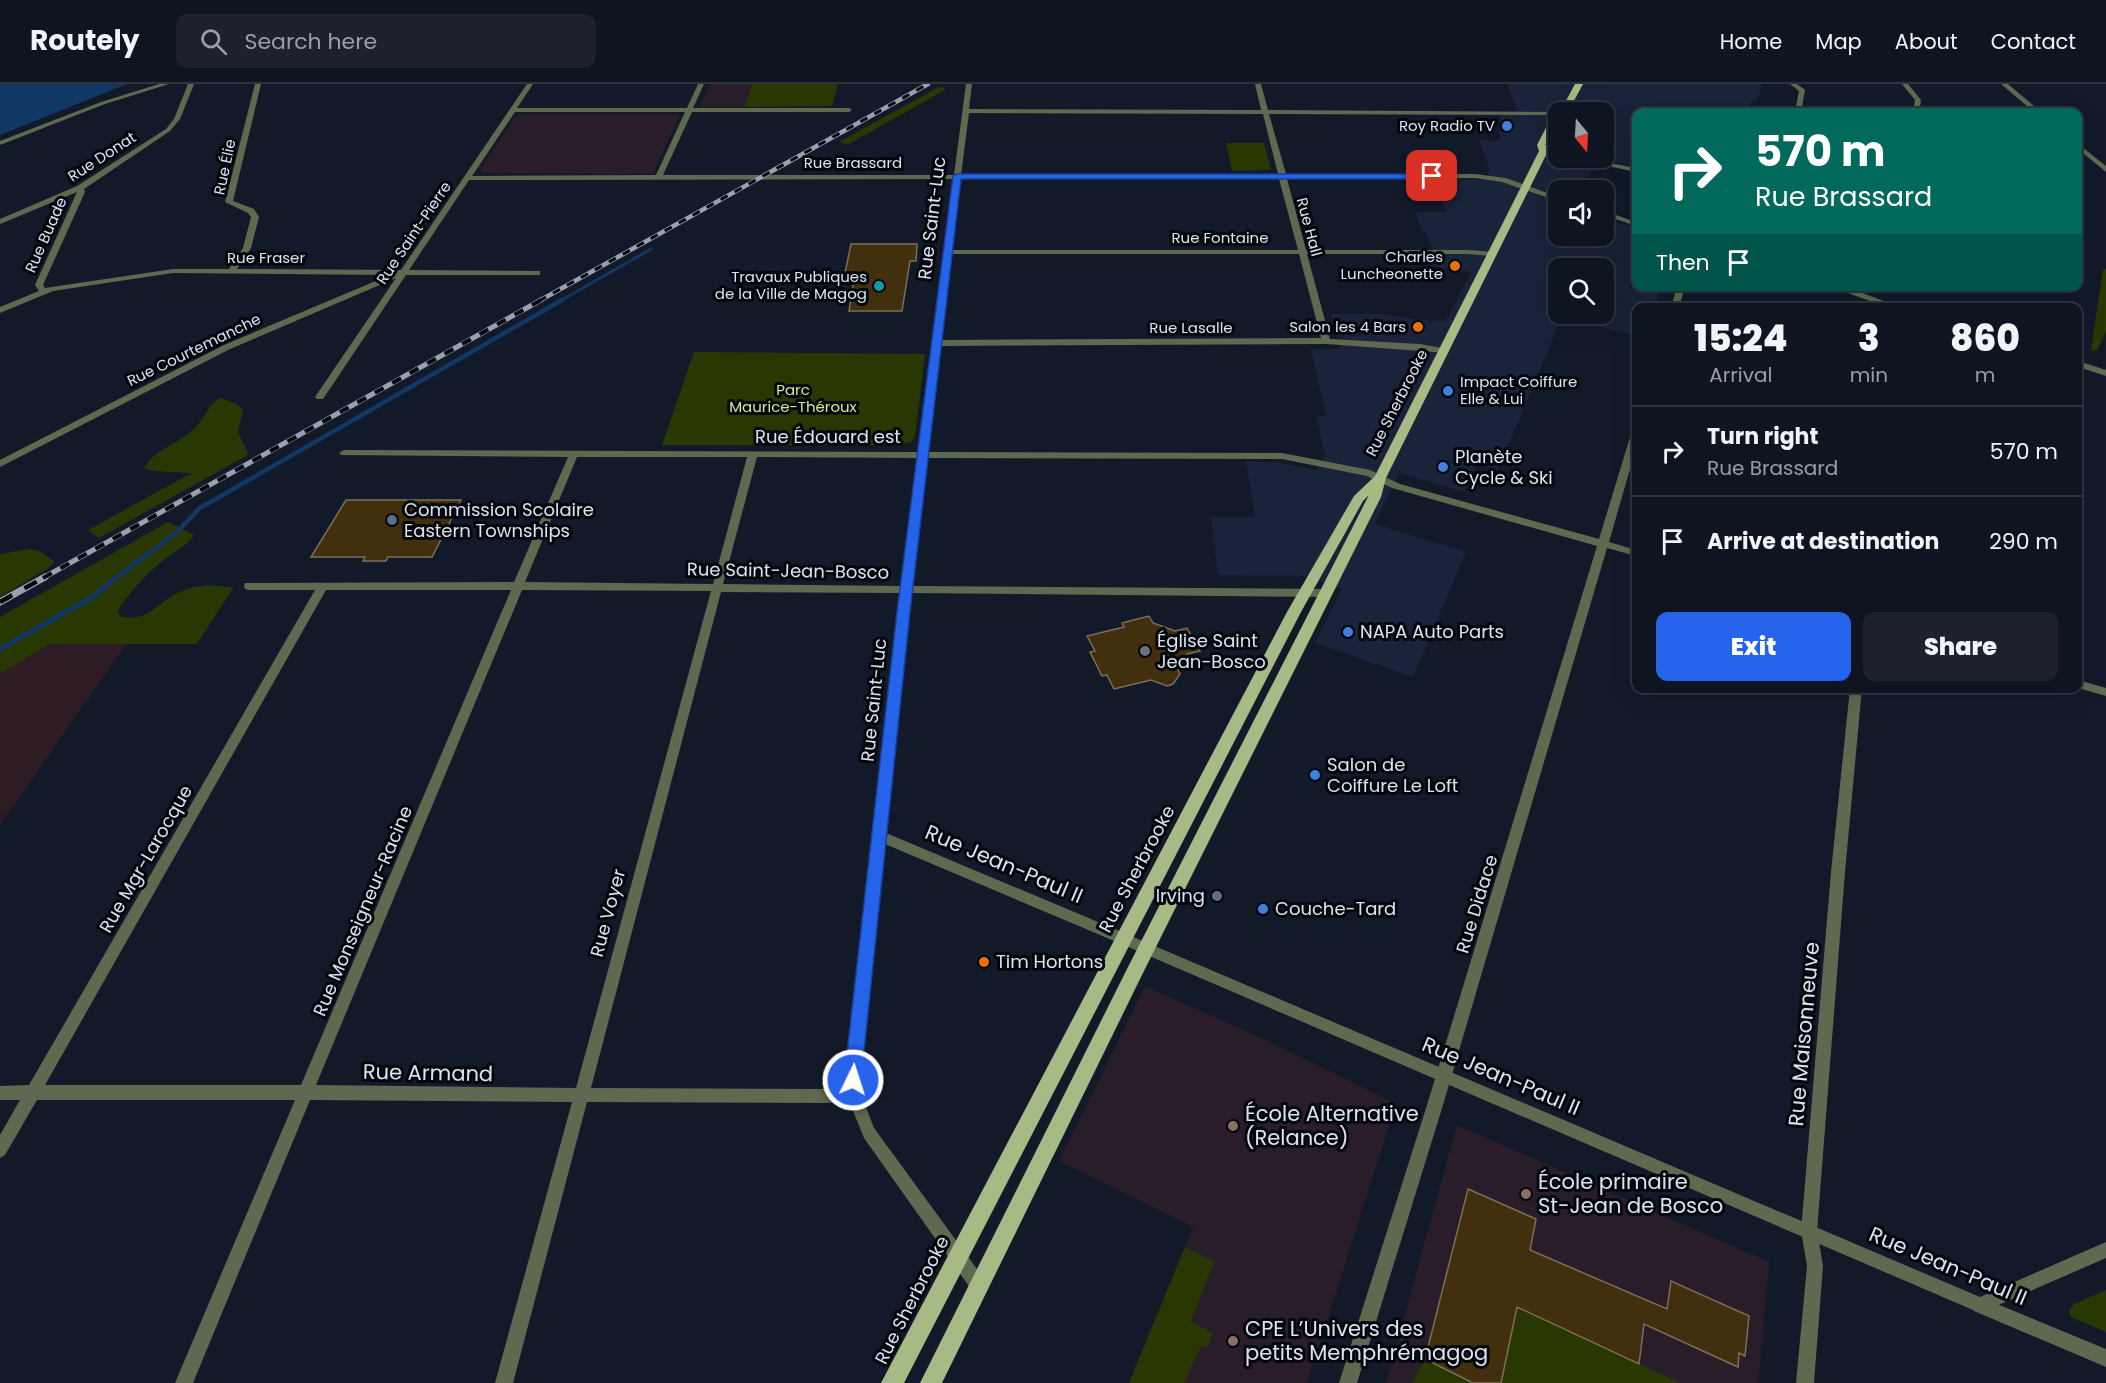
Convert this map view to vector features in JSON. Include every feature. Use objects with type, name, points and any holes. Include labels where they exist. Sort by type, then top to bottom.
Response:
[{"type":"main road","points":[[1569,102],[1579,84]]},
{"type":"main road","name":"Rue Sherbrooke","points":[[1543,151],[1541,145],[1548,132]]},
{"type":"main road","name":"Rue Sherbrooke","points":[[931,1383],[1146,949],[1375,497],[1380,478],[1543,151],[1548,149]]},
{"type":"main road","name":"Rue Sherbrooke","points":[[892,1383],[1305,593],[1358,499],[1380,478]]},
{"type":"street","points":[[0,143],[103,103],[166,84]]},
{"type":"street","name":"Rue Donat","points":[[0,222],[80,188],[172,126],[191,84]]},
{"type":"street","name":"Rue Élie","points":[[232,272],[247,248],[255,217],[251,211],[229,202],[258,84]]},
{"type":"street","name":"Rue Saint-Pierre","points":[[320,397],[530,84]]},
{"type":"street","points":[[658,178],[701,84]]},
{"type":"street","name":"Rue Saint-Luc","points":[[969,84],[906,589],[853,1068],[854,1093],[863,1120],[876,1145],[979,1286]]},
{"type":"street","name":"Rue Hall","points":[[1258,84],[1326,341]]},
{"type":"street","points":[[1793,84],[1802,90],[1798,108]]},
{"type":"street","points":[[1905,84],[1918,100],[1916,108]]},
{"type":"street","points":[[2004,84],[2033,108]]},
{"type":"street","points":[[513,110],[849,110]]},
{"type":"street","points":[[965,111],[1548,114]]},
{"type":"street","points":[[2082,149],[2106,170]]},
{"type":"street","points":[[1543,151],[1548,152]]},
{"type":"street","points":[[1614,166],[1632,169]]},
{"type":"street","name":"Rue Brassard","points":[[468,178],[1475,176],[1494,178],[1548,195]]},
{"type":"street","name":"Rue Buade","points":[[43,291],[39,285],[80,188]]},
{"type":"street","points":[[1614,216],[1632,223]]},
{"type":"street","name":"Rue Fontaine","points":[[948,252],[1302,251],[1493,254]]},
{"type":"street","name":"Rue Fraser","points":[[0,310],[43,291],[163,272],[537,273]]},
{"type":"street","name":"Rue Courtemanche","points":[[0,464],[227,347],[367,286],[405,272]]},
{"type":"street","points":[[1859,291],[1885,303]]},
{"type":"street","name":"Rue Lasalle","points":[[936,343],[1326,341],[1420,347],[1445,351]]},
{"type":"street","points":[[2082,365],[2106,373],[2106,380]]},
{"type":"street","name":"Rue Didace","points":[[1348,1383],[1444,1076],[1632,448]]},
{"type":"street","name":"Rue Édouard est","points":[[344,453],[923,453],[1282,456],[1370,473],[1396,486],[1632,552]]},
{"type":"street","name":"Rue Monseigneur-Racine","points":[[184,1383],[574,453]]},
{"type":"street","name":"Rue Voyer","points":[[504,1383],[753,453]]},
{"type":"street","name":"Rue Saint-Jean-Bosco","points":[[249,586],[716,587],[1326,593]]},
{"type":"street","name":"Rue Mgr-Larocque","points":[[0,1150],[323,586]]},
{"type":"street","points":[[2082,685],[2106,692]]},
{"type":"street","name":"Rue Maisonneuve","points":[[1805,1383],[1815,1266],[1809,1231],[1838,872],[1856,693]]},
{"type":"street","name":"Rue Jean-Paul II","points":[[878,835],[2106,1358]]},
{"type":"street","name":"Rue Armand","points":[[0,1093],[307,1091],[579,1096],[828,1096],[854,1093]]},
{"type":"street","points":[[1980,1305],[2106,1250]]},
{"type":"shaded area","points":[[710,84],[838,84],[832,106],[700,107]]},
{"type":"shaded area","points":[[1507,84],[1762,84],[1757,101],[1750,103],[1748,108],[1632,108],[1632,166],[1614,162],[1614,102],[1548,102],[1548,168],[1593,168],[1587,180],[1548,180],[1548,246],[1614,246],[1614,221],[1632,228],[1632,291],[1660,291],[1656,303],[1632,303],[1632,335],[1589,324],[1614,324],[1614,258],[1548,258],[1548,324],[1559,324],[1498,470],[1477,464],[1464,492],[1399,473],[1375,524],[1466,552],[1413,677],[1315,643],[1342,589],[1302,576],[1218,575],[1211,517],[1255,517],[1246,461],[1279,463],[1317,470],[1325,456],[1316,416],[1326,416],[1311,349],[1341,349],[1331,314],[1382,314],[1419,320],[1446,321],[1471,272],[1409,263],[1406,256],[1435,256],[1426,232],[1422,232],[1415,212],[1446,212],[1440,196],[1456,196],[1450,179],[1484,180],[1490,171],[1479,140],[1500,141],[1500,114],[1519,114]]},
{"type":"shaded area","points":[[521,114],[677,114],[680,116],[653,173],[650,174],[483,173],[481,168],[515,117]]},
{"type":"shaded area","points":[[50,644],[126,644],[0,825],[0,674]]},
{"type":"shaded area","name":"École Alternative (Relance)","points":[[1145,986],[1262,1038],[1396,1104],[1307,1383],[1129,1383],[1193,1227],[1059,1161]]},
{"type":"shaded area","name":"École primaire St-Jean de Bosco","points":[[1457,1125],[1769,1262],[1758,1383],[1386,1383]]},
{"type":"green space","points":[[752,84],[838,84],[832,106],[745,107]]},
{"type":"green space","points":[[944,87],[945,90],[847,145],[839,142],[937,88]]},
{"type":"green space","points":[[1226,143],[1264,143],[1271,170],[1232,171]]},
{"type":"green space","points":[[2103,268],[2106,269],[2106,331],[2097,351],[2091,350]]},
{"type":"green space","name":"Parc Maurice-Théroux","points":[[694,352],[925,354],[915,436],[911,442],[897,445],[662,445]]},
{"type":"green space","points":[[221,398],[238,405],[243,410],[238,432],[248,453],[246,456],[99,538],[88,530],[192,473],[153,471],[144,468],[154,456],[193,430],[213,404]]},
{"type":"green space","points":[[168,522],[194,535],[146,576],[118,611],[120,616],[138,617],[145,615],[170,597],[191,588],[212,585],[233,588],[197,644],[50,644],[0,674],[0,617]]},
{"type":"green space","points":[[30,549],[39,551],[55,562],[0,597],[0,554]]},
{"type":"green space","points":[[1185,1247],[1214,1262],[1191,1321],[1213,1333],[1207,1348],[1201,1346],[1184,1383],[1129,1383]]},
{"type":"green space","points":[[2106,1290],[2106,1332],[2071,1317],[2069,1311],[2074,1304]]},
{"type":"green space","points":[[1518,1302],[1542,1318],[1680,1383],[1496,1383]]},
{"type":"green space","points":[[1425,1359],[1473,1383],[1412,1383]]},
{"type":"water","points":[[0,84],[127,84],[0,135]]},
{"type":"building","name":"Travaux Publiques de la Ville de Magog","points":[[851,244],[917,244],[916,261],[910,261],[902,311],[849,311],[855,273],[845,273]]},
{"type":"building","name":"Commission Scolaire Eastern Townships","points":[[346,500],[461,500],[432,557],[388,557],[386,561],[363,561],[365,557],[311,557]]},
{"type":"building","name":"Église Saint Jean-Bosco","points":[[1149,616],[1153,623],[1175,631],[1187,628],[1200,651],[1187,654],[1178,670],[1180,674],[1173,684],[1167,686],[1151,680],[1114,689],[1107,675],[1102,676],[1090,652],[1095,651],[1087,636],[1124,627],[1122,623]]},
{"type":"building","name":"École primaire St-Jean de Bosco","points":[[1468,1189],[1536,1219],[1530,1250],[1667,1309],[1671,1281],[1749,1316],[1745,1356],[1739,1353],[1738,1367],[1644,1324],[1639,1364],[1517,1307],[1501,1383],[1473,1383],[1425,1359]]},
{"type":"waterway","points":[[560,301],[651,249]]},
{"type":"waterway","points":[[116,578],[177,532],[200,508],[562,300]]},
{"type":"waterway","points":[[0,649],[89,599],[117,577]]},
{"type":"railway","points":[[539,301],[928,84]]},
{"type":"railway","points":[[43,578],[541,300]]},
{"type":"railway","points":[[0,602],[45,577]]},
{"type":"place","name":"Roy Radio TV","points":[[1507,126]]},
{"type":"place","name":"Charles Luncheonette","points":[[1455,266]]},
{"type":"place","name":"Travaux Publiques de la Ville de Magog","points":[[879,286]]},
{"type":"place","name":"Salon les 4 Bars","points":[[1418,327]]},
{"type":"place","name":"Impact Coiffure Elle & Lui","points":[[1448,391]]},
{"type":"place","name":"Planète Cycle & Ski","points":[[1443,467]]},
{"type":"place","name":"Commission Scolaire Eastern Townships","points":[[392,520]]},
{"type":"place","name":"NAPA Auto Parts","points":[[1348,632]]},
{"type":"place","name":"Église Saint Jean-Bosco","points":[[1145,651]]},
{"type":"place","name":"Salon de Coiffure Le Loft","points":[[1315,775]]},
{"type":"place","name":"Irving","points":[[1217,896]]},
{"type":"place","name":"Couche-Tard","points":[[1263,909]]},
{"type":"place","name":"Tim Hortons","points":[[984,962]]},
{"type":"place","name":"École Alternative (Relance)","points":[[1233,1126]]},
{"type":"place","name":"École primaire St-Jean de Bosco","points":[[1526,1194]]},
{"type":"place","name":"CPE L’Univers des petits Memphrémagog","points":[[1233,1341]]},
{"type":"route","points":[[853,1080],[903,612],[957,176],[1432,176]]}]
